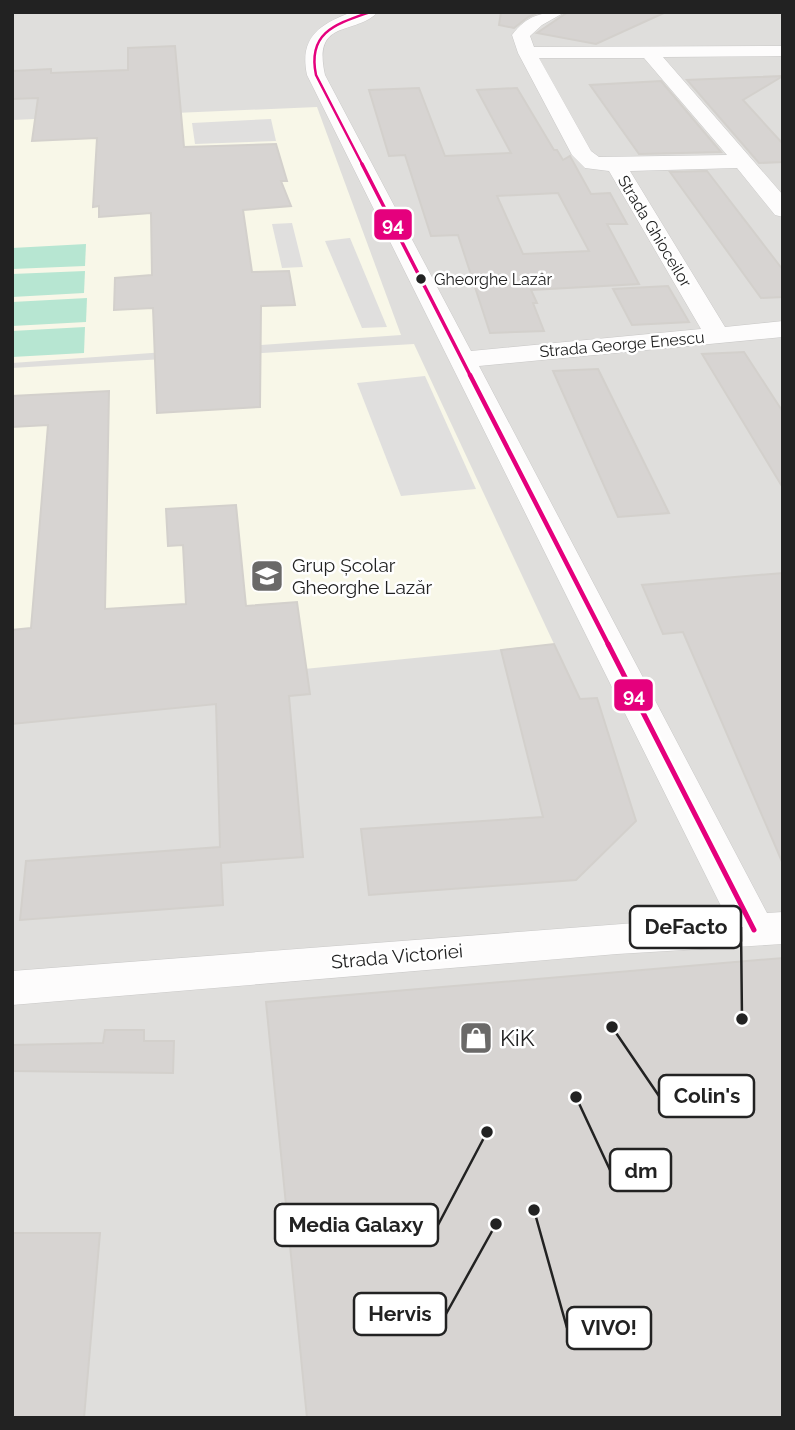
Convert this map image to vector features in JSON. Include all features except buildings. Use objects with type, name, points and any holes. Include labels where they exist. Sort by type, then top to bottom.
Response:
[{"type":"street","points":[[370,12],[342,23],[320,37],[312,50],[316,75],[462,360],[768,929]]},
{"type":"street","points":[[557,12],[527,27],[521,35],[527,53],[783,51]]},
{"type":"street","points":[[649,52],[783,210]]},
{"type":"street","name":"Strada Ghioceilor","points":[[527,53],[583,155],[593,163],[616,165],[717,335]]},
{"type":"street","points":[[616,165],[743,160]]},
{"type":"street","name":"Strada George Enescu","points":[[462,360],[783,329]]},
{"type":"street","name":"Strada Victoriei","points":[[12,988],[590,940],[768,929]]},
{"type":"shaded area","points":[[12,12],[783,12],[783,1418],[12,1418]]},
{"type":"shaded area","points":[[317,107],[401,335],[12,363],[12,120]]},
{"type":"shaded area","points":[[271,119],[276,141],[195,144],[192,123]]},
{"type":"shaded area","points":[[292,223],[303,267],[282,268],[272,224]]},
{"type":"shaded area","points":[[350,238],[387,327],[362,328],[325,241]]},
{"type":"shaded area","name":"Grup Școlar Gheorghe Lazăr","points":[[414,344],[554,644],[12,698],[12,368]]},
{"type":"shaded area","points":[[425,376],[476,489],[401,496],[357,383]]},
{"type":"green space","points":[[86,244],[85,266],[12,269],[12,248]]},
{"type":"green space","points":[[85,271],[84,293],[12,297],[12,274]]},
{"type":"green space","points":[[87,298],[86,322],[12,326],[12,302]]},
{"type":"green space","points":[[85,327],[84,353],[12,357],[12,331]]},
{"type":"transit line","name":"94","points":[[370,12],[335,26],[318,40],[313,61],[316,75],[754,930]]},
{"type":"place","name":"Gheorghe Lazăr","points":[[421,279]]},
{"type":"place","name":"Grup Școlar Gheorghe Lazăr","points":[[267,576]]},
{"type":"place","name":"DeFacto","points":[[742,1019]]},
{"type":"place","name":"Colin's","points":[[612,1027]]},
{"type":"place","name":"KiK","points":[[476,1038]]},
{"type":"place","name":"dm","points":[[576,1097]]},
{"type":"place","name":"Media Galaxy","points":[[487,1132]]},
{"type":"place","name":"VIVO!","points":[[534,1210]]},
{"type":"place","name":"Hervis","points":[[496,1224]]}]
